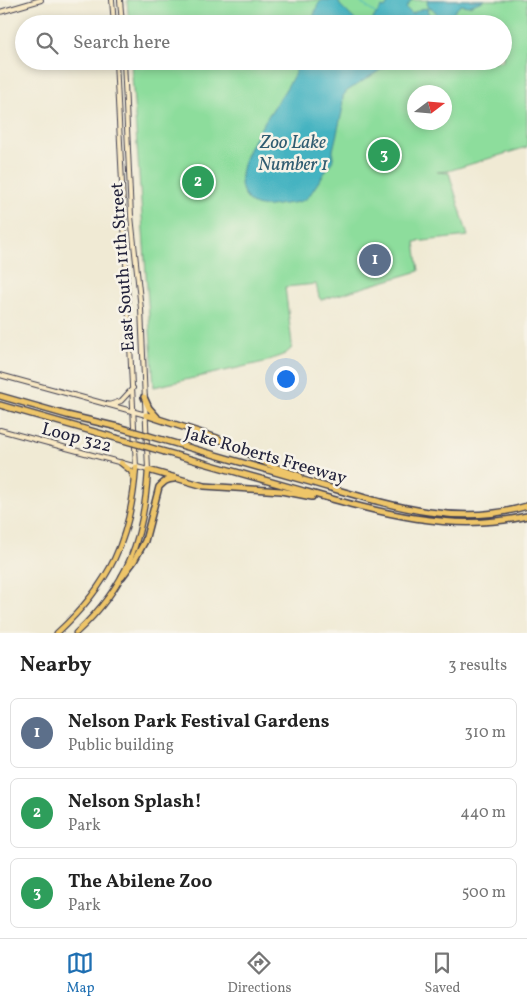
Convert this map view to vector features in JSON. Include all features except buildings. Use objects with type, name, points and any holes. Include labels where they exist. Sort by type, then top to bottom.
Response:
[{"type":"highway","points":[[0,392],[32,404]]},
{"type":"highway","name":"Jake Roberts Freeway","points":[[0,396],[118,427],[394,506],[422,512],[442,514],[499,512],[527,506]]},
{"type":"highway","points":[[144,397],[159,419]]},
{"type":"highway","name":"Jake Roberts Freeway","points":[[0,405],[391,514],[441,522],[481,522],[527,516]]},
{"type":"highway","points":[[146,415],[217,438],[238,447],[270,465],[338,490]]},
{"type":"highway","points":[[148,470],[204,486],[281,491],[344,502]]},
{"type":"highway","points":[[122,577],[145,541],[159,487],[169,480],[179,479]]},
{"type":"main road","points":[[0,12],[41,0]]},
{"type":"main road","points":[[112,0],[113,15]]},
{"type":"main road","points":[[120,0],[121,15]]},
{"type":"main road","name":"East South 11th Street","points":[[116,70],[136,467]]},
{"type":"main road","name":"East South 11th Street","points":[[124,70],[132,216],[141,309],[148,470]]},
{"type":"main road","points":[[0,375],[146,415]]},
{"type":"main road","points":[[108,405],[121,401],[133,388]]},
{"type":"main road","name":"Loop 322","points":[[0,430],[148,470]]},
{"type":"main road","points":[[122,463],[131,471],[135,487]]},
{"type":"main road","points":[[57,633],[89,600],[110,568],[123,541],[131,510],[136,467]]},
{"type":"main road","points":[[76,633],[109,597],[122,577],[140,532],[145,507],[148,470]]},
{"type":"green space","points":[[127,0],[527,0],[527,147],[448,171],[437,172],[449,173],[468,236],[415,242],[419,271],[321,300],[316,284],[285,287],[291,349],[285,354],[264,362],[154,387],[132,70],[512,70],[512,15],[128,15]]},
{"type":"water","points":[[322,0],[338,0],[340,5],[350,15],[314,15],[318,4]]},
{"type":"water","points":[[390,0],[412,0],[406,8],[412,14],[420,9],[429,8],[427,10],[429,15],[376,15],[382,7],[385,8]]},
{"type":"water","points":[[428,0],[485,0],[469,6],[461,5],[451,15],[438,15],[433,9],[429,8]]},
{"type":"water","name":"Zoo Lake Number 1","points":[[296,70],[380,70],[347,91],[343,96],[342,112],[333,150],[333,160],[309,196],[294,203],[268,206],[256,205],[246,197],[241,183],[243,166],[260,129]]},
{"type":"waterway","points":[[357,0],[376,14]]},
{"type":"place","name":"The Abilene Zoo","points":[[384,155]]},
{"type":"place","name":"Nelson Splash!","points":[[198,182]]},
{"type":"place","name":"Nelson Park Festival Gardens","points":[[375,260]]}]
